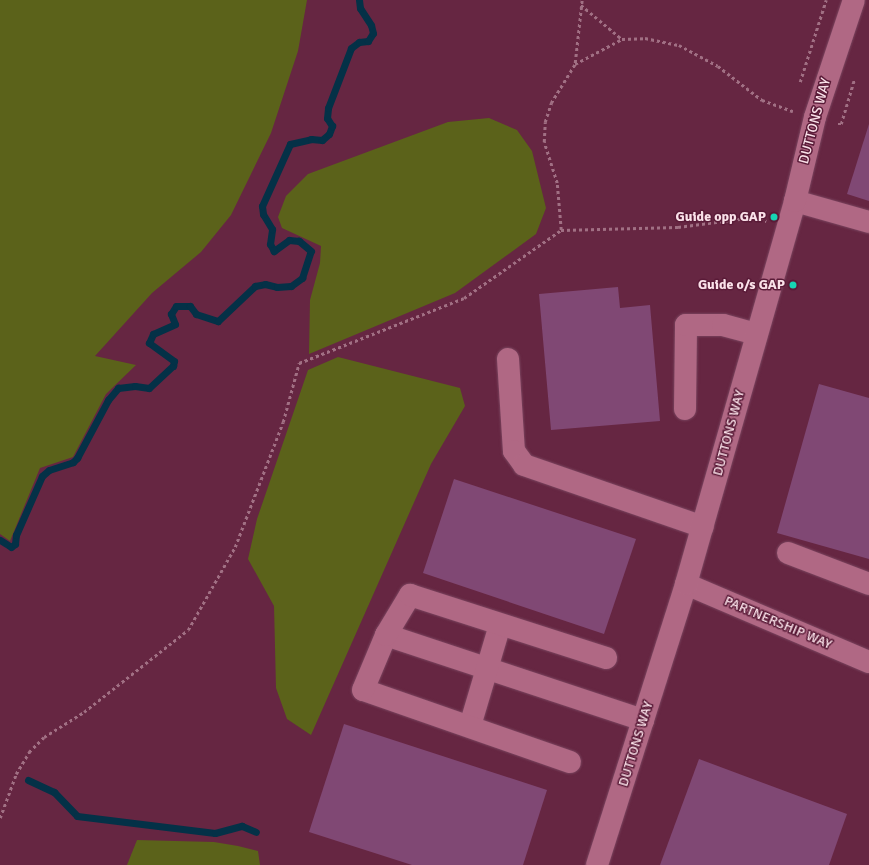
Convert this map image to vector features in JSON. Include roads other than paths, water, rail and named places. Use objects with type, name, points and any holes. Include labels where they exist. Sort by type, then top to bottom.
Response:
[{"type":"street","name":"DUTTONS WAY","points":[[597,865],[703,527],[756,334],[788,227],[815,117],[854,0]]},
{"type":"street","points":[[795,201],[869,222]]},
{"type":"street","points":[[685,409],[686,325],[723,325],[756,334]]},
{"type":"street","points":[[508,360],[514,451],[524,465],[703,527]]},
{"type":"street","points":[[788,553],[869,584]]},
{"type":"street","name":"PARTNERSHIP WAY","points":[[686,584],[869,662]]},
{"type":"street","points":[[570,762],[363,690],[386,635],[410,595],[606,658]]},
{"type":"street","points":[[470,726],[500,625]]},
{"type":"street","points":[[386,635],[643,720]]},
{"type":"waterway","points":[[0,540],[11,547],[15,544],[16,535],[42,476],[49,470],[73,462],[77,458],[108,400],[118,388],[135,386],[149,388],[173,366],[174,361],[149,343],[153,334],[175,324],[171,314],[176,306],[190,306],[196,314],[218,321],[255,286],[265,284],[277,287],[291,286],[302,278],[311,251],[299,241],[289,240],[274,251],[270,244],[272,229],[263,214],[262,206],[290,144],[311,139],[322,140],[329,134],[332,126],[327,118],[328,108],[351,48],[359,42],[368,41],[373,33],[371,25],[360,8],[359,0]]},
{"type":"waterway","points":[[28,780],[54,792],[77,816],[215,833],[242,826],[256,832]]},
{"type":"place","name":"Guide opp GAP","points":[[774,217]]},
{"type":"place","name":"Guide o/s GAP","points":[[793,285]]}]
